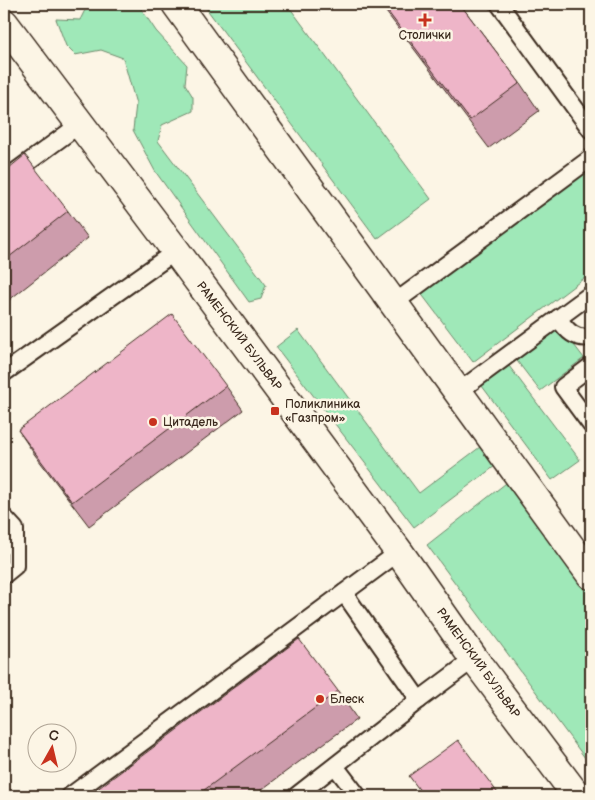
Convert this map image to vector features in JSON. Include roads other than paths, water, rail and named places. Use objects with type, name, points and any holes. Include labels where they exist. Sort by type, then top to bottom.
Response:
[{"type":"street","points":[[176,4],[591,575]]},
{"type":"street","name":"РАМЕНСКИЙ БУЛЬВАР","points":[[4,23],[176,251],[399,552],[474,659],[577,796]]},
{"type":"lane","points":[[499,4],[591,130]]},
{"type":"lane","points":[[4,180],[80,124]]},
{"type":"lane","points":[[394,303],[591,158]]},
{"type":"lane","points":[[4,373],[176,251]]},
{"type":"lane","points":[[458,392],[591,294]]},
{"type":"lane","points":[[558,318],[566,330],[573,335],[584,338],[591,337]]},
{"type":"lane","points":[[591,366],[563,387],[591,425]]},
{"type":"lane","points":[[4,517],[15,529],[15,566],[4,575]]},
{"type":"lane","points":[[70,796],[399,552]]},
{"type":"lane","points":[[344,593],[419,700]]},
{"type":"lane","points":[[296,796],[474,659]]},
{"type":"lane","points":[[335,766],[358,796]]},
{"type":"place","name":"Столички","points":[[425,20]]},
{"type":"place","name":"Поликлиника «Газпром»","points":[[275,411]]},
{"type":"place","name":"Цитадель","points":[[153,422]]},
{"type":"place","name":"Блеск","points":[[320,699]]}]
